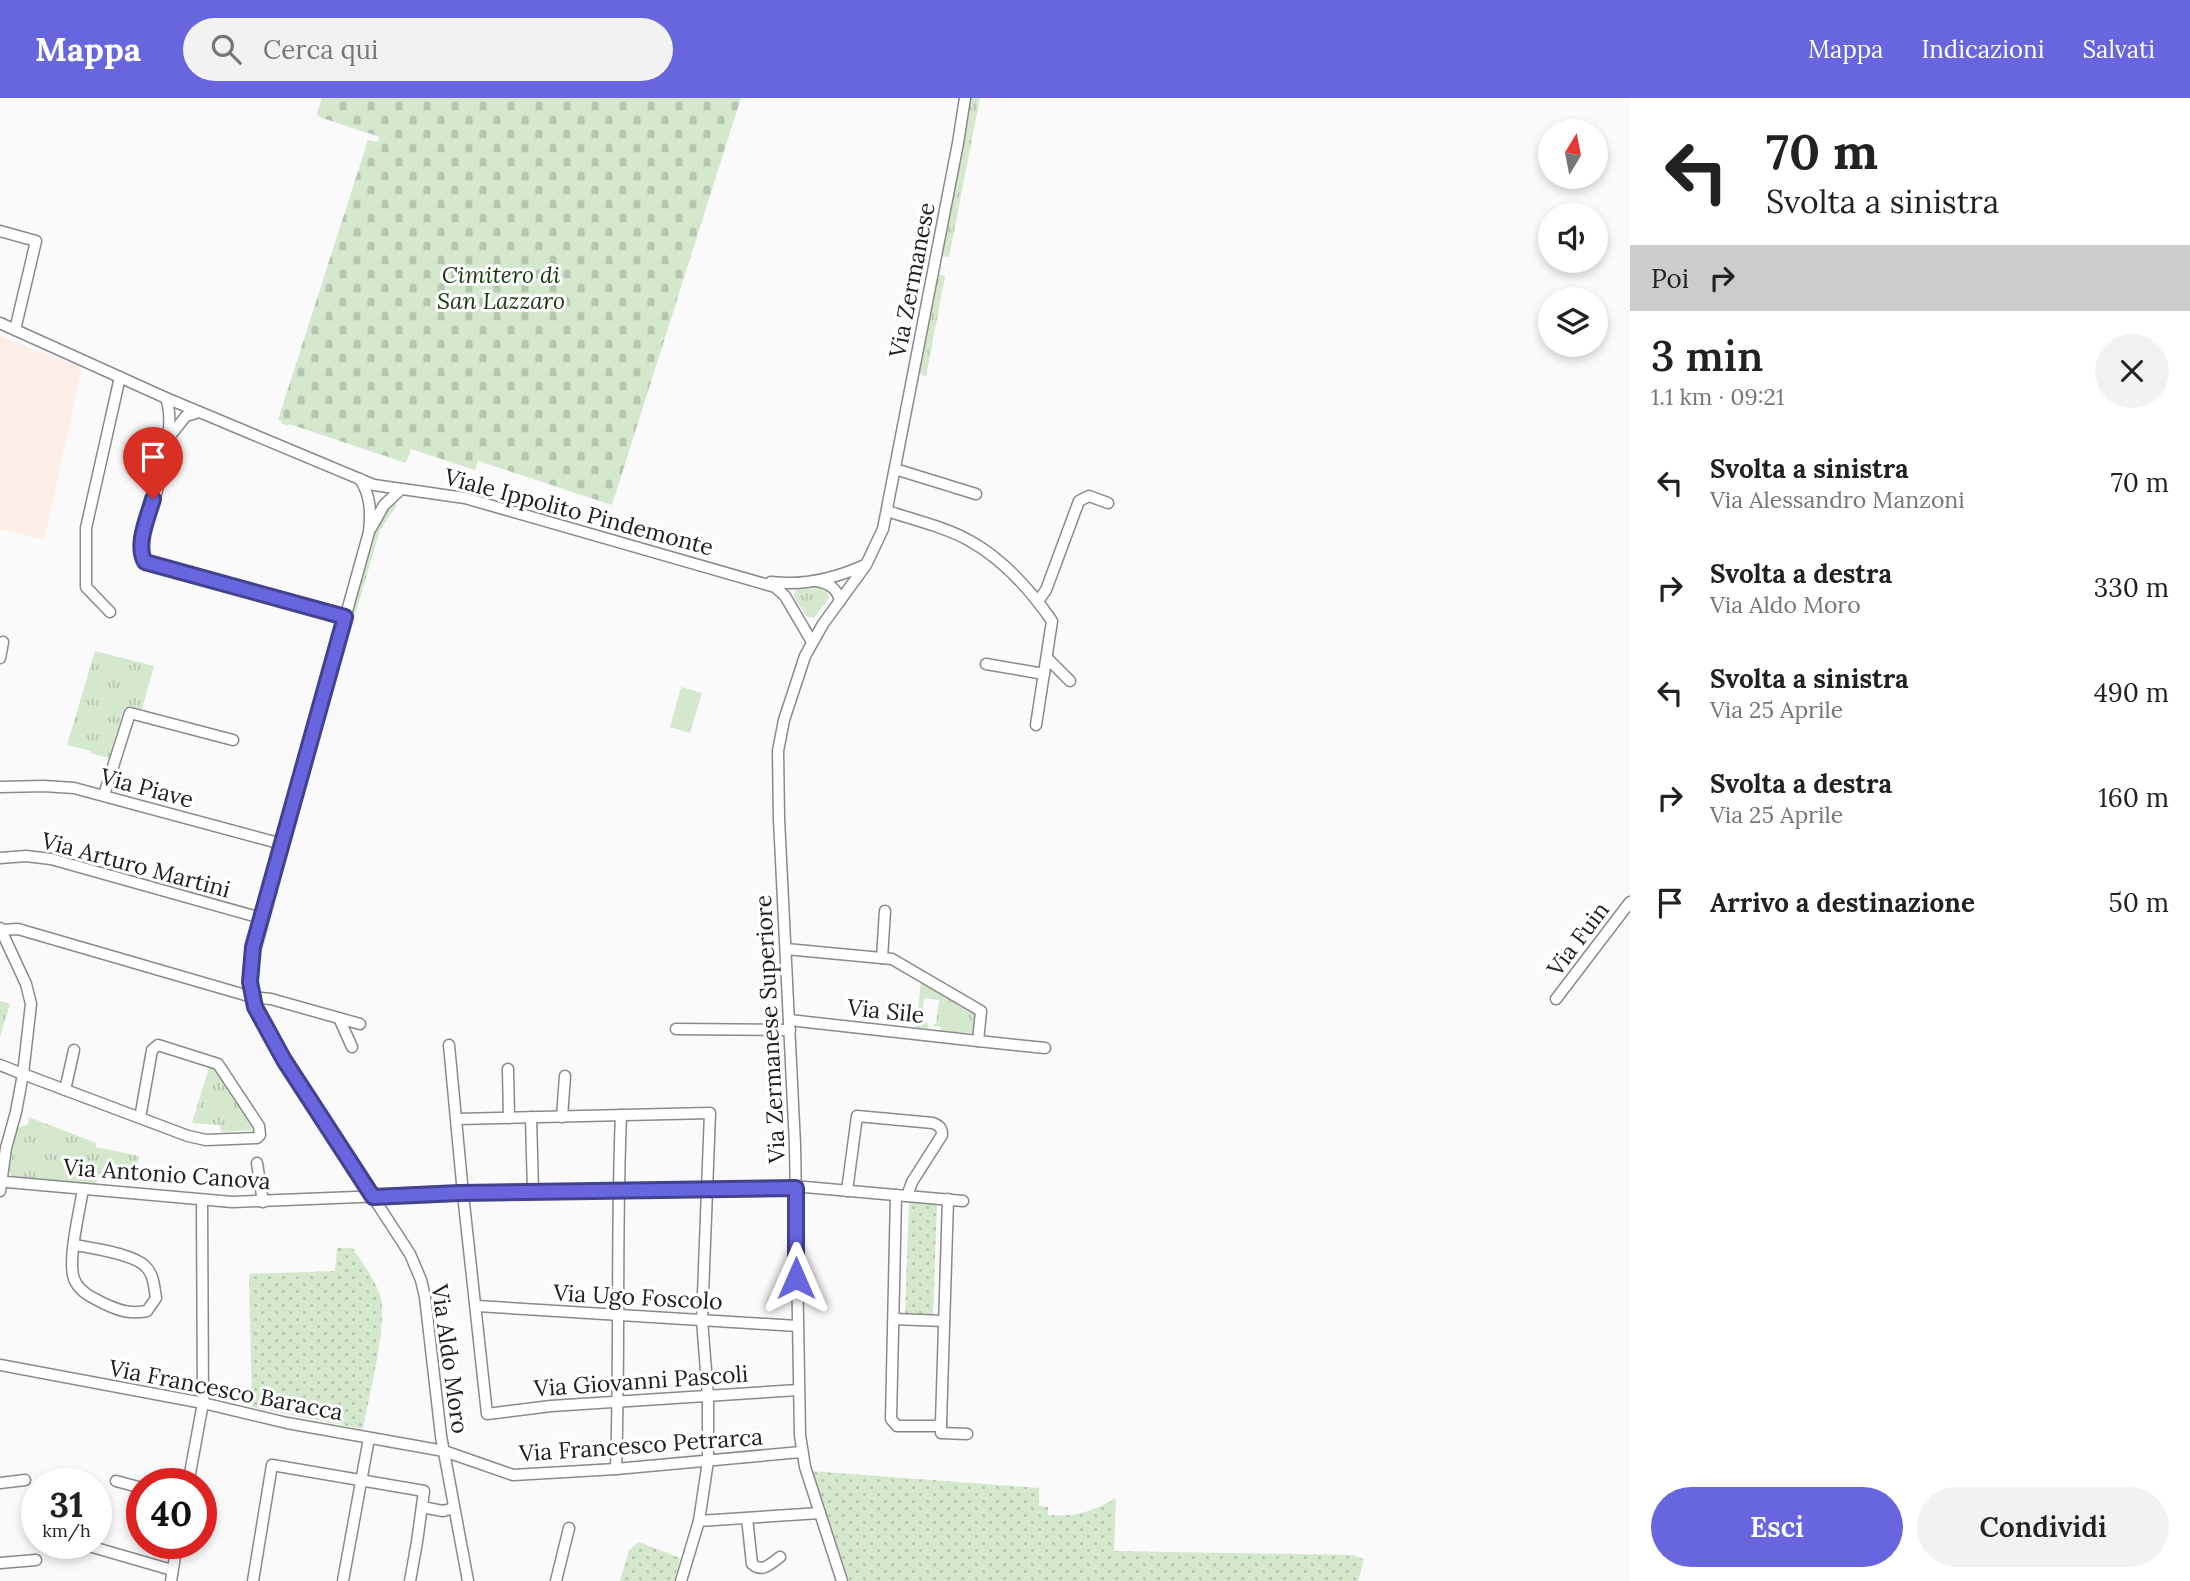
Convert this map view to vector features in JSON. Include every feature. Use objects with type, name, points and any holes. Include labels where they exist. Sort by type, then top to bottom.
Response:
[{"type":"street","name":"Via Zermanese","points":[[777,763],[784,720],[811,642],[866,565],[880,537],[887,512],[965,98]]},
{"type":"street","points":[[0,231],[36,241],[15,331]]},
{"type":"street","name":"Viale Ippolito Pindemonte","points":[[0,325],[166,398],[380,486],[465,498],[775,587],[783,592],[811,642]]},
{"type":"street","points":[[110,612],[86,587],[86,528],[120,377]]},
{"type":"street","points":[[166,398],[171,416],[170,437],[141,547],[145,562],[345,617]]},
{"type":"street","points":[[170,437],[186,416],[200,412]]},
{"type":"street","points":[[895,468],[976,494]]},
{"type":"street","points":[[360,479],[369,499],[369,532]]},
{"type":"street","points":[[369,499],[372,490],[380,486],[386,497],[369,532]]},
{"type":"street","points":[[384,505],[400,490]]},
{"type":"street","points":[[1038,601],[1046,590],[1079,501],[1089,496],[1108,503]]},
{"type":"street","points":[[887,512],[969,540],[996,559],[1038,601],[1052,621],[1036,725]]},
{"type":"street","name":"Via Aldo Moro","points":[[369,532],[261,918],[251,960],[252,997],[284,1060],[410,1254],[421,1280],[444,1451],[468,1581]]},
{"type":"street","name":"Viale Ippolito Pindemonte","points":[[755,580],[788,583],[813,580],[866,565]]},
{"type":"street","points":[[813,580],[831,586],[840,601]]},
{"type":"street","points":[[0,658],[3,642]]},
{"type":"street","points":[[1046,658],[1070,681]]},
{"type":"street","points":[[986,664],[1044,674]]},
{"type":"street","points":[[104,795],[130,713],[233,740]]},
{"type":"street","name":"Via Zermanese Superiore","points":[[777,763],[796,1188],[798,1390],[802,1452],[842,1581]]},
{"type":"street","name":"Via Piave","points":[[0,787],[58,786],[104,795],[282,844]]},
{"type":"street","name":"Via Arturo Martini","points":[[0,858],[26,856],[51,859],[261,918]]},
{"type":"street","name":"Via Fuin","points":[[1556,999],[1630,902]]},
{"type":"street","points":[[882,958],[885,911]]},
{"type":"street","points":[[1,1184],[6,1148],[23,1074],[31,1004],[1,929],[18,929],[252,997],[271,999],[360,1024]]},
{"type":"street","name":"Via Sile","points":[[786,949],[892,959],[981,1012],[978,1041]]},
{"type":"street","points":[[339,1018],[352,1047]]},
{"type":"street","name":"Via Sile","points":[[676,1029],[790,1025],[1045,1048]]},
{"type":"street","points":[[0,1065],[65,1090],[188,1136],[206,1140],[257,1138],[260,1135],[259,1126],[218,1063],[158,1045],[152,1050],[140,1118]]},
{"type":"street","points":[[449,1045],[477,1306]]},
{"type":"street","points":[[65,1090],[74,1050]]},
{"type":"street","points":[[508,1069],[509,1118]]},
{"type":"street","points":[[562,1116],[565,1076]]},
{"type":"street","points":[[457,1119],[710,1114],[702,1320],[708,1396],[708,1461],[699,1521],[681,1581]]},
{"type":"street","points":[[616,1469],[621,1115]]},
{"type":"street","points":[[847,1191],[856,1116],[933,1123],[942,1129],[942,1135],[901,1195],[891,1419],[897,1426],[936,1426],[941,1423]]},
{"type":"street","points":[[531,1117],[533,1192]]},
{"type":"street","points":[[257,1163],[263,1202]]},
{"type":"street","name":"Via Antonio Canova","points":[[1,1184],[202,1200],[263,1202],[533,1192],[796,1188],[963,1201]]},
{"type":"street","points":[[75,1245],[111,1251],[145,1265],[153,1279],[156,1298],[147,1311],[133,1314],[120,1311],[87,1295],[75,1283],[70,1269],[83,1189]]},
{"type":"street","points":[[948,1199],[941,1433],[967,1434]]},
{"type":"street","points":[[191,1468],[203,1404],[202,1200]]},
{"type":"street","name":"Via Ugo Foscolo","points":[[477,1306],[797,1326]]},
{"type":"street","name":"Via Giovanni Pascoli","points":[[477,1306],[487,1414],[551,1406],[798,1390]]},
{"type":"street","points":[[894,1319],[944,1321]]},
{"type":"street","name":"Via Francesco Baracca","points":[[0,1364],[287,1423],[444,1451]]},
{"type":"street","points":[[343,1581],[369,1438]]},
{"type":"street","name":"Via Francesco Petrarca","points":[[444,1451],[513,1475],[616,1469],[802,1452]]},
{"type":"street","points":[[253,1581],[272,1465],[424,1491],[410,1581]]},
{"type":"street","points":[[0,1483],[21,1480]]},
{"type":"street","points":[[116,1481],[126,1484]]},
{"type":"street","points":[[422,1507],[443,1511],[454,1508]]},
{"type":"street","points":[[699,1521],[820,1513]]},
{"type":"street","points":[[747,1518],[752,1564],[757,1568],[764,1568],[780,1557]]},
{"type":"street","points":[[556,1581],[569,1528]]},
{"type":"street","points":[[112,1553],[172,1570]]},
{"type":"street","points":[[171,1581],[174,1559]]},
{"type":"street","points":[[0,1563],[36,1560]]},
{"type":"shaded area","points":[[0,336],[82,367],[44,540],[0,529]]},
{"type":"green space","name":"Cimitero di San Lazzaro","points":[[322,98],[741,98],[612,505],[478,461],[475,470],[411,449],[406,463],[289,424],[288,426],[278,420],[368,140],[377,142],[380,137],[319,117],[317,113]]},
{"type":"green space","points":[[971,98],[980,98],[949,257],[941,256]]},
{"type":"green space","points":[[938,274],[945,276],[926,377],[918,372]]},
{"type":"green space","points":[[392,499],[397,505],[380,530],[341,663],[337,662],[373,531]]},
{"type":"green space","points":[[819,588],[827,591],[829,598],[814,618],[806,616],[794,593],[797,590]]},
{"type":"green space","points":[[95,651],[154,666],[142,709],[130,706],[124,708],[109,758],[67,745]]},
{"type":"green space","points":[[681,687],[702,693],[690,733],[670,727]]},
{"type":"green space","points":[[291,827],[295,827],[263,950],[258,949]]},
{"type":"green space","points":[[921,981],[972,1012],[975,1016],[973,1033],[940,1031],[941,1027],[933,1026],[936,1024],[939,1000],[924,998],[921,1022],[928,1023],[928,1029],[916,1028]]},
{"type":"green space","points":[[0,1001],[10,1004],[0,1037]]},
{"type":"green space","points":[[210,1065],[217,1069],[252,1126],[251,1130],[221,1132],[220,1125],[192,1123]]},
{"type":"green space","points":[[29,1117],[96,1143],[96,1147],[139,1156],[134,1180],[97,1177],[96,1184],[12,1176],[9,1172],[16,1132],[18,1128],[28,1124]]},
{"type":"green space","points":[[909,1201],[937,1203],[933,1315],[905,1314]]},
{"type":"green space","points":[[337,1248],[352,1248],[356,1253],[375,1283],[382,1307],[380,1341],[363,1429],[252,1407],[249,1274],[335,1271]]},
{"type":"green space","points":[[811,1471],[1039,1488],[1039,1506],[1048,1507],[1048,1515],[1083,1512],[1116,1498],[1114,1551],[1352,1555],[1364,1559],[1358,1581],[849,1581]]},
{"type":"green space","points":[[639,1542],[680,1558],[674,1581],[620,1581],[629,1550]]},
{"type":"route","points":[[153,499],[141,547],[145,562],[345,617],[253,947],[250,982],[255,1007],[284,1060],[373,1197],[459,1193],[796,1188],[796,1278]]}]
